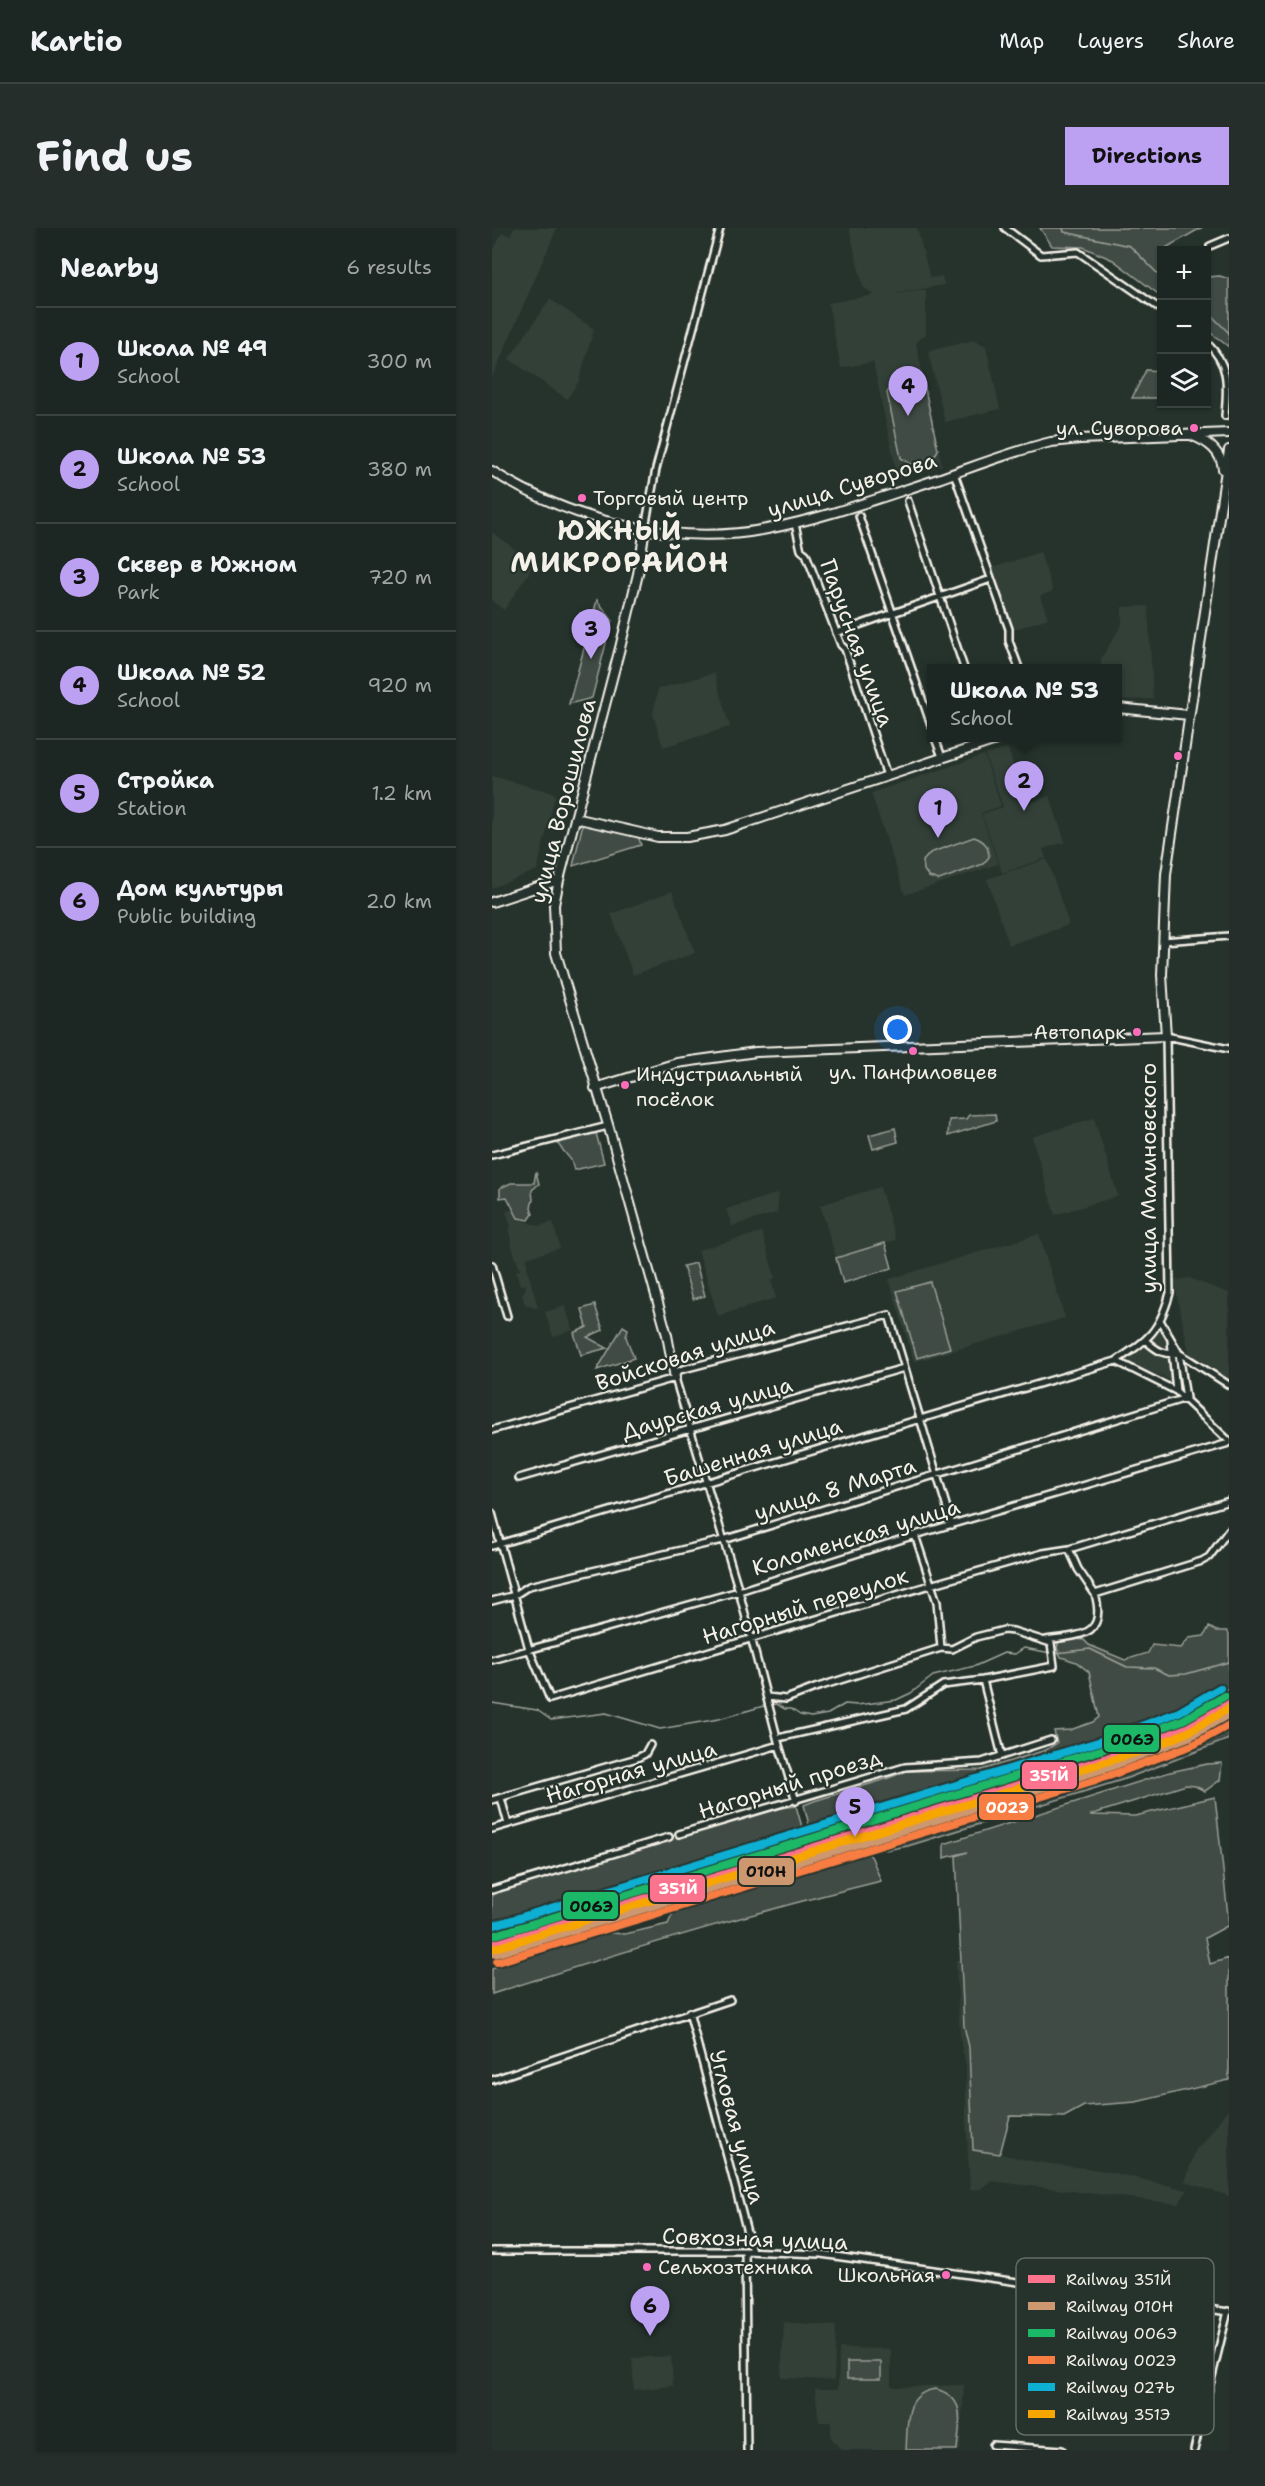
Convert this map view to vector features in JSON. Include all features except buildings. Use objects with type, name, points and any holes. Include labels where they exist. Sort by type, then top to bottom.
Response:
[{"type":"street","name":"улица Ворошилова","points":[[675,1378],[669,1341],[556,953],[554,905],[632,599],[656,469],[720,228]]},
{"type":"street","points":[[1005,228],[1041,255],[1078,252],[1157,307]]},
{"type":"street","points":[[1210,246],[1229,238]]},
{"type":"street","points":[[1211,346],[1221,353],[1228,365],[1225,416]]},
{"type":"street","name":"улица Суворова","points":[[492,471],[562,506],[603,519],[688,535],[727,534],[795,524],[1051,442],[1229,433]]},
{"type":"street","points":[[1190,435],[1208,442],[1222,460],[1227,482]]},
{"type":"street","name":"улица Малиновского","points":[[1024,1388],[1116,1361],[1145,1340],[1161,1322],[1170,1293],[1166,1036],[1162,975],[1166,874],[1227,482],[1229,450]]},
{"type":"street","points":[[954,473],[1009,629],[1009,642],[1017,664]]},
{"type":"street","points":[[908,501],[962,664]]},
{"type":"street","points":[[860,516],[927,712]]},
{"type":"street","name":"Парусная улица","points":[[795,524],[801,550],[806,554],[836,633],[845,649],[887,776]]},
{"type":"street","points":[[836,633],[991,579]]},
{"type":"street","points":[[1122,708],[1189,715]]},
{"type":"street","points":[[936,742],[942,757]]},
{"type":"street","points":[[575,818],[658,837],[687,837],[725,830],[983,742]]},
{"type":"street","points":[[492,902],[559,880]]},
{"type":"street","points":[[1163,940],[1229,936]]},
{"type":"street","points":[[595,1088],[662,1067],[722,1055],[1149,1036],[1166,1036],[1229,1049]]},
{"type":"street","points":[[492,1155],[608,1126]]},
{"type":"street","points":[[492,1264],[507,1316]]},
{"type":"street","name":"Войсковая улица","points":[[492,1430],[675,1378],[675,1374],[680,1370],[889,1315],[904,1368]]},
{"type":"street","points":[[1161,1322],[1179,1353],[1186,1398]]},
{"type":"street","points":[[1171,1338],[1176,1390]]},
{"type":"street","points":[[1145,1340],[1159,1352],[1179,1353],[1229,1385]]},
{"type":"street","points":[[1116,1361],[1176,1390],[1229,1442]]},
{"type":"street","points":[[904,1368],[952,1525]]},
{"type":"street","name":"Даурская улица","points":[[519,1478],[904,1368]]},
{"type":"street","points":[[675,1378],[739,1591],[777,1738],[796,1801]]},
{"type":"street","name":"Башенная улица","points":[[492,1546],[1024,1388]]},
{"type":"street","name":"улица 8 Марта","points":[[492,1601],[515,1595],[529,1586],[723,1540],[1186,1398]]},
{"type":"street","name":"Коломенская улица","points":[[492,1660],[739,1591],[915,1535],[1229,1442]]},
{"type":"street","name":"Нагорный переулок","points":[[529,1649],[550,1699],[930,1585],[1043,1553],[1070,1549],[1229,1501]]},
{"type":"street","points":[[492,1512],[529,1649]]},
{"type":"street","points":[[1095,1594],[1202,1561],[1209,1557],[1229,1530]]},
{"type":"street","points":[[915,1535],[937,1602],[941,1648]]},
{"type":"street","points":[[1046,1640],[1087,1632],[1096,1625],[1099,1617],[1095,1594],[1077,1569],[1070,1549]]},
{"type":"street","points":[[767,1697],[786,1699],[941,1648],[952,1649],[976,1637],[1004,1630],[1051,1643],[1054,1666],[983,1680],[943,1685],[914,1706],[777,1738]]},
{"type":"street","points":[[983,1680],[1002,1756]]},
{"type":"street","name":"Нагорный проезд","points":[[679,1834],[905,1767],[965,1764],[1002,1756],[1051,1740]]},
{"type":"street","points":[[492,1800],[637,1758],[645,1754],[650,1745]]},
{"type":"street","name":"Нагорная улица","points":[[492,1829],[779,1745]]},
{"type":"street","points":[[501,1798],[508,1824]]},
{"type":"street","points":[[492,1890],[669,1837]]},
{"type":"street","points":[[492,2080],[730,2000]]},
{"type":"street","name":"Угловая улица","points":[[689,2012],[752,2251]]},
{"type":"street","name":"Совхозная улица","points":[[492,2251],[821,2253],[1016,2281]]},
{"type":"street","points":[[745,2251],[747,2450]]},
{"type":"street","points":[[1214,2368],[1228,2311]]},
{"type":"street","points":[[1194,2450],[1198,2435]]},
{"type":"street","points":[[993,2445],[1062,2450]]},
{"type":"shaded area","points":[[514,228],[557,228],[492,378],[492,253],[502,233],[510,236]]},
{"type":"shaded area","points":[[849,228],[917,228],[930,278],[942,276],[944,285],[893,294],[926,290],[926,334],[916,343],[942,465],[898,479],[873,362],[841,368],[828,303],[874,295],[863,287]]},
{"type":"shaded area","points":[[1040,228],[1201,228],[1169,246],[1157,246],[1157,293],[1113,260],[1083,247],[1052,246]]},
{"type":"shaded area","points":[[1220,276],[1229,279],[1229,347],[1211,333],[1211,277]]},
{"type":"shaded area","points":[[550,299],[594,329],[579,381],[567,399],[509,359]]},
{"type":"shaded area","points":[[975,340],[986,346],[1000,409],[945,422],[928,351]]},
{"type":"shaded area","points":[[1146,370],[1157,371],[1157,398],[1132,398]]},
{"type":"shaded area","points":[[914,377],[924,384],[938,450],[932,460],[911,464],[901,458],[887,393],[893,382]]},
{"type":"shaded area","points":[[492,532],[532,562],[529,573],[504,610],[492,601]]},
{"type":"shaded area","points":[[1040,552],[1053,591],[1040,596],[1048,618],[1010,631],[989,569]]},
{"type":"shaded area","points":[[597,600],[612,620],[592,698],[569,704]]},
{"type":"shaded area","points":[[1148,606],[1153,699],[1122,700],[1122,664],[1101,664],[1101,659],[1122,624],[1122,607]]},
{"type":"shaded area","points":[[714,673],[730,727],[663,747],[653,714],[658,689]]},
{"type":"shaded area","points":[[1008,748],[1026,804],[1050,796],[1065,842],[1043,849],[1046,858],[1002,873],[982,814],[1003,807],[985,755]]},
{"type":"shaded area","points":[[984,755],[1001,806],[981,813],[998,864],[905,895],[871,793]]},
{"type":"shaded area","points":[[492,776],[554,793],[555,796],[537,870],[492,888]]},
{"type":"shaded area","points":[[583,823],[638,836],[641,845],[573,866]]},
{"type":"shaded area","points":[[974,837],[983,842],[988,849],[989,857],[983,864],[939,880],[929,877],[924,870],[923,861],[930,853]]},
{"type":"shaded area","points":[[1047,859],[1069,925],[1009,945],[987,879]]},
{"type":"shaded area","points":[[672,891],[695,953],[633,975],[611,914]]},
{"type":"shaded area","points":[[995,1114],[996,1121],[948,1136],[949,1120],[966,1119],[969,1115]]},
{"type":"shaded area","points":[[1094,1118],[1118,1196],[1055,1215],[1032,1137]]},
{"type":"shaded area","points":[[895,1128],[898,1142],[873,1149],[869,1135]]},
{"type":"shaded area","points":[[596,1133],[604,1163],[574,1170],[571,1160],[557,1143]]},
{"type":"shaded area","points":[[536,1172],[539,1184],[532,1190],[533,1214],[529,1220],[518,1218],[507,1197],[500,1198],[500,1188],[511,1183],[534,1183]]},
{"type":"shaded area","points":[[880,1187],[896,1240],[836,1258],[820,1205]]},
{"type":"shaded area","points":[[779,1193],[777,1213],[732,1226],[726,1209]]},
{"type":"shaded area","points":[[514,1209],[518,1219],[539,1226],[553,1222],[560,1248],[527,1258],[527,1269],[538,1307],[536,1308],[525,1305],[522,1294],[526,1289],[525,1284],[520,1285],[516,1271],[520,1270],[512,1247],[509,1230],[511,1228],[506,1211]]},
{"type":"shaded area","points":[[762,1232],[775,1278],[771,1280],[776,1298],[718,1316],[698,1250]]},
{"type":"shaded area","points":[[1039,1234],[1065,1318],[914,1362],[889,1279]]},
{"type":"shaded area","points":[[885,1243],[892,1268],[843,1283],[836,1258]]},
{"type":"shaded area","points":[[696,1263],[705,1296],[693,1299],[683,1266]]},
{"type":"shaded area","points":[[1189,1278],[1229,1293],[1229,1379],[1190,1357],[1174,1281]]},
{"type":"shaded area","points":[[930,1282],[950,1348],[917,1358],[897,1291]]},
{"type":"shaded area","points":[[595,1305],[603,1330],[587,1337],[607,1348],[581,1355],[574,1333],[587,1327],[582,1309]]},
{"type":"shaded area","points":[[565,1306],[573,1330],[553,1337],[545,1312]]},
{"type":"shaded area","points":[[623,1326],[628,1329],[626,1337],[634,1358],[597,1370]]},
{"type":"shaded area","points":[[1161,1326],[1173,1345],[1188,1393],[1164,1377],[1122,1361],[1143,1345]]},
{"type":"shaded area","points":[[1209,1627],[1216,1631],[1227,1631],[1229,1634],[1229,1688],[1191,1703],[1155,1723],[1120,1736],[1104,1745],[977,1788],[927,1801],[894,1800],[840,1825],[811,1833],[804,1805],[814,1801],[907,1771],[981,1770],[1046,1750],[1057,1743],[1054,1731],[1070,1730],[1093,1722],[1099,1717],[1089,1672],[1076,1662],[1061,1657],[1057,1648],[1059,1640],[1068,1638],[1084,1640],[1089,1645],[1125,1660],[1148,1653],[1152,1645],[1181,1648],[1189,1638],[1204,1636]]},
{"type":"shaded area","points":[[1229,1725],[1229,1739],[1125,1779],[908,1846],[886,1850],[878,1847],[887,1838],[1060,1786]]},
{"type":"shaded area","points":[[1222,1763],[1220,1780],[1205,1791],[1186,1785],[1090,1815],[1135,1816],[1215,1797],[1229,1925],[1205,1938],[1210,1964],[1229,1958],[1229,2080],[1136,2102],[1084,2106],[1064,2117],[1010,2116],[1000,2154],[973,2150],[969,2047],[964,2026],[956,1856],[967,1852],[944,1858],[944,1844],[1170,1772]]},
{"type":"shaded area","points":[[796,1806],[803,1837],[781,1843],[763,1854],[630,1892],[600,1903],[576,1907],[554,1919],[508,1927],[496,1935],[492,1933],[492,1893],[669,1837],[774,1809]]},
{"type":"shaded area","points":[[860,1842],[872,1858],[881,1881],[685,1934],[492,1994],[492,1969],[596,1932],[625,1934],[668,1924],[679,1900],[705,1888]]},
{"type":"shaded area","points":[[956,1960],[962,1960],[964,2026],[969,2046],[977,2149],[1037,2162],[1100,2170],[1188,2190],[1178,2204],[991,2181],[980,2189],[970,2190],[966,2066],[960,2040]]},
{"type":"shaded area","points":[[1229,2107],[1229,2196],[1185,2182],[1196,2149],[1203,2144]]},
{"type":"shaded area","points":[[784,2322],[836,2326],[834,2380],[781,2378]]},
{"type":"shaded area","points":[[839,2348],[891,2349],[891,2385],[894,2387],[964,2385],[960,2450],[841,2450],[831,2438],[831,2422],[819,2422],[815,2389],[838,2389]]},
{"type":"shaded area","points":[[671,2356],[673,2386],[634,2390],[632,2358]]},
{"type":"shaded area","points":[[847,2362],[881,2362],[881,2379],[847,2379]]},
{"type":"shaded area","points":[[936,2389],[946,2393],[957,2405],[960,2422],[957,2450],[906,2450],[909,2411],[918,2397]]},
{"type":"waterway","points":[[1063,228],[1064,232],[1130,246],[1157,273]]},
{"type":"waterway","points":[[1211,315],[1229,333]]},
{"type":"waterway","points":[[772,1705],[776,1704],[800,1715],[811,1717],[828,1714],[845,1704],[857,1705],[896,1700],[911,1693],[933,1676],[975,1666],[1004,1653],[1015,1654],[1024,1648],[1051,1653]]},
{"type":"waterway","points":[[1056,1653],[1090,1649],[1127,1667],[1154,1668],[1169,1675],[1186,1674],[1229,1662]]},
{"type":"waterway","points":[[492,1703],[537,1710],[551,1720],[606,1713],[660,1729],[719,1719],[767,1705]]},
{"type":"rail line","name":"027Ь","points":[[492,1926],[1098,1742],[1179,1712],[1220,1688]]},
{"type":"rail line","name":"006Э","points":[[492,1936],[1101,1750],[1183,1720],[1225,1696]]},
{"type":"rail line","name":"351Й","points":[[492,1945],[1104,1759],[1187,1728],[1229,1704]]},
{"type":"rail line","name":"351Э","points":[[492,1949],[1148,1749],[1188,1732],[1229,1708]]},
{"type":"rail line","name":"010Н","points":[[495,1954],[1107,1768],[1191,1736],[1229,1714]]},
{"type":"rail line","name":"002Э","points":[[497,1962],[1109,1776],[1195,1744],[1229,1725]]},
{"type":"place","name":"Школа № 52","points":[[908,416]]},
{"type":"place","name":"ул. Суворова","points":[[1194,428]]},
{"type":"place","name":"Торговый центр","points":[[582,498]]},
{"type":"place","name":"Сквер в Южном","points":[[591,659]]},
{"type":"place","name":"Школа № 53","points":[[1024,811]]},
{"type":"place","name":"Школа № 49","points":[[938,838]]},
{"type":"place","name":"Автопарк","points":[[1137,1032]]},
{"type":"place","name":"ул. Панфиловцев","points":[[913,1051]]},
{"type":"place","name":"Индустриальный посёлок","points":[[625,1085]]},
{"type":"place","name":"Стройка","points":[[855,1837]]},
{"type":"place","name":"Сельхозтехника","points":[[647,2267]]},
{"type":"place","name":"Школьная","points":[[946,2275]]},
{"type":"place","name":"Дом культуры","points":[[650,2336]]},
{"type":"district","name":"ЮЖНЫЙ МИКРОРАЙОН","points":[[620,546]]}]
